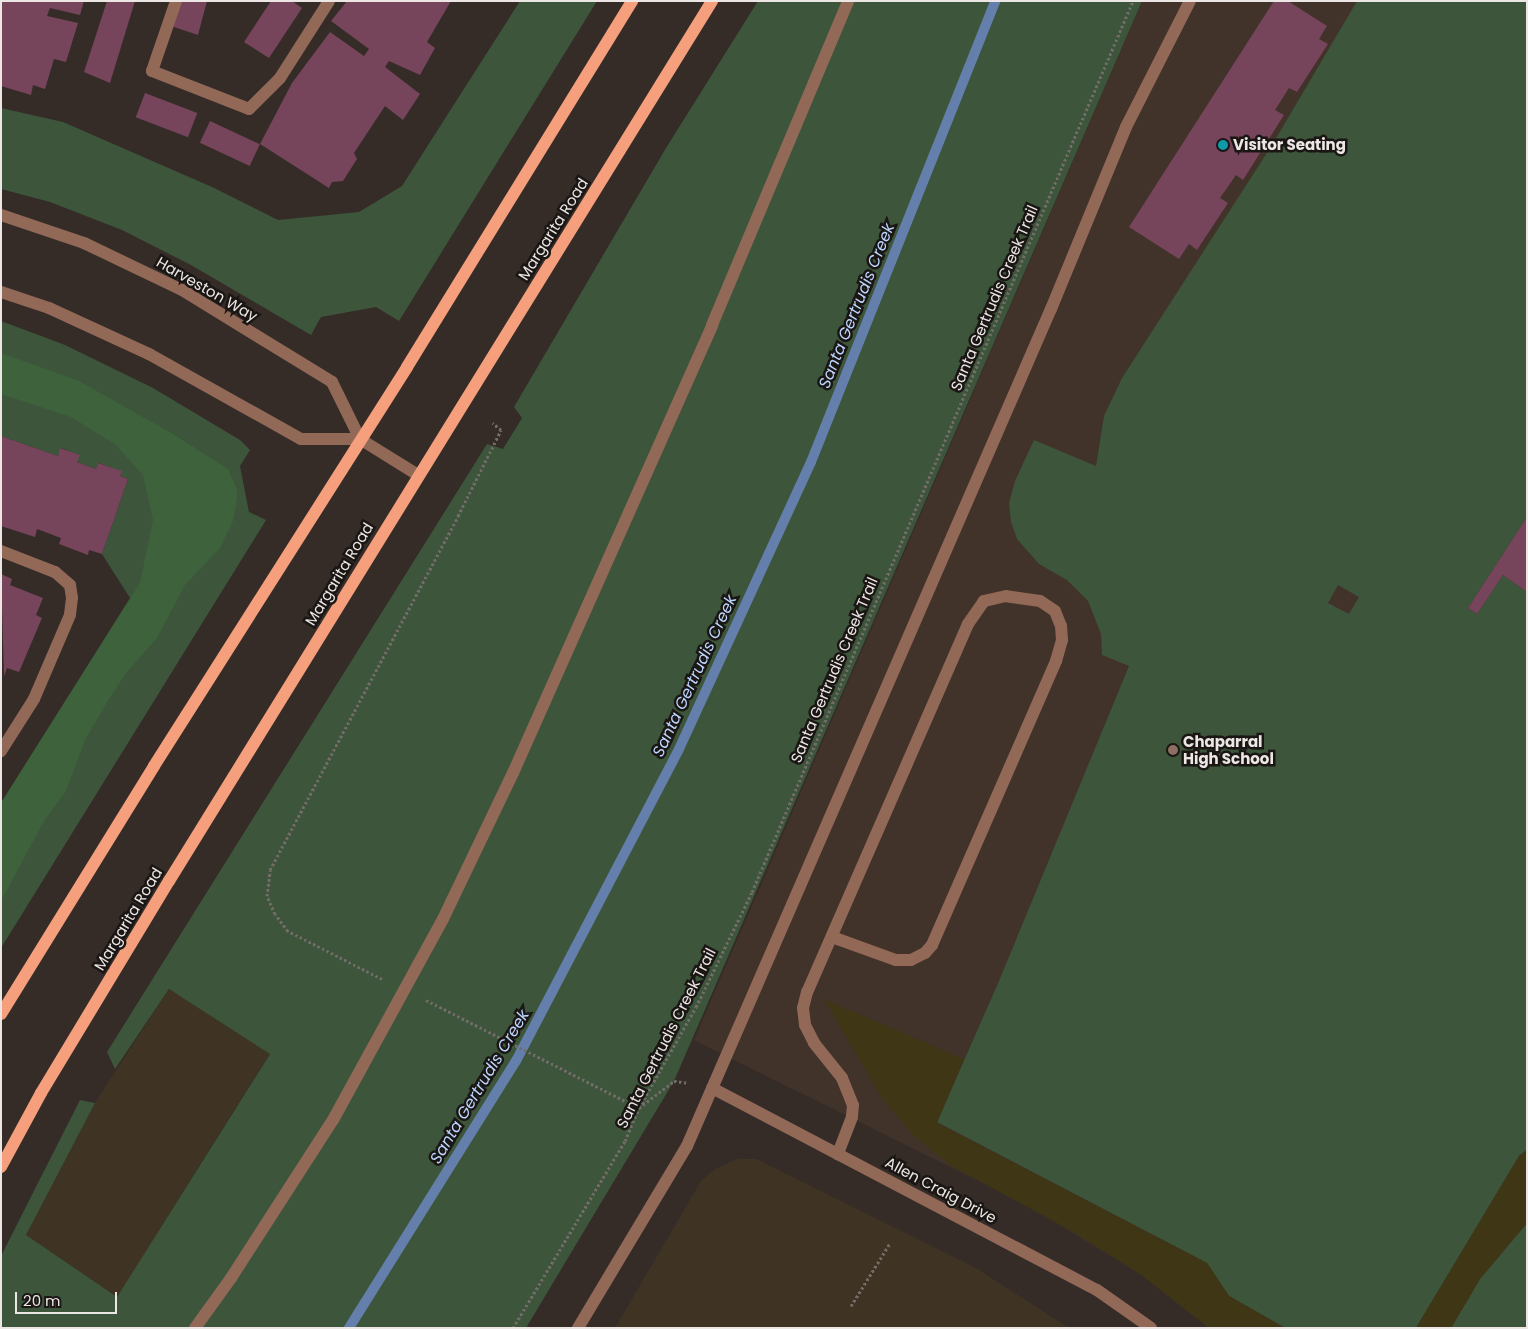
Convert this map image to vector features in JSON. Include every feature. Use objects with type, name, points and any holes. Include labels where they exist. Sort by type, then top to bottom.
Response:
[{"type":"main road","points":[[1,1014],[360,439],[407,367],[632,1]]},
{"type":"main road","name":"Margarita Road","points":[[1,1167],[41,1093],[418,475],[613,166],[712,1]]},
{"type":"street","points":[[176,1],[152,71],[249,109],[280,78],[329,1]]},
{"type":"street","points":[[195,1328],[231,1278],[333,1120],[358,1070],[443,919],[514,772],[712,325],[848,1]]},
{"type":"street","points":[[578,1328],[687,1146],[712,1088],[728,1057],[1051,309],[1126,127],[1190,1]]},
{"type":"street","name":"Harveston Way","points":[[1,215],[84,244],[182,290],[332,382],[360,439]]},
{"type":"street","points":[[1,292],[49,308],[149,354],[301,439],[360,439],[418,475]]},
{"type":"street","points":[[1,551],[55,572],[70,585],[72,598],[70,615],[34,700],[1,750]]},
{"type":"street","points":[[832,937],[896,960],[911,960],[924,954],[932,945],[1056,661],[1062,640],[1061,626],[1054,611],[1040,601],[1006,596],[984,601],[968,624],[807,992],[803,1008],[805,1025],[814,1042],[842,1078],[853,1105],[852,1117],[838,1154]]},
{"type":"street","name":"Allen Craig Drive","points":[[712,1088],[1097,1290],[1151,1328]]},
{"type":"path","name":"Santa Gertrudis Creek Trail","points":[[513,1328],[625,1141],[639,1108],[696,1007],[752,892],[1133,1]]},
{"type":"path","points":[[390,983],[288,931],[275,914],[267,896],[270,870],[462,508],[501,430],[493,423]]},
{"type":"path","points":[[416,995],[639,1108],[674,1081],[712,1088]]},
{"type":"path","points":[[851,1306],[890,1243]]},
{"type":"shaded area","name":"Chaparral High School","points":[[1142,1],[1527,1],[1527,1328],[1209,1328],[1140,1274],[1027,1205],[694,1040]]},
{"type":"shaded area","points":[[169,989],[270,1053],[117,1297],[26,1235],[95,1103]]},
{"type":"shaded area","points":[[737,1159],[756,1159],[974,1267],[1069,1328],[615,1328],[701,1181],[715,1169]]},
{"type":"green space","points":[[520,1],[597,1],[399,321],[376,307],[321,317],[311,335],[191,265],[122,230],[50,202],[1,189],[1,108],[63,122],[212,187],[278,220],[359,212],[402,186]]},
{"type":"green space","points":[[758,1],[1142,1],[674,1081],[526,1328],[1,1328],[1,1256],[80,1100],[95,1103],[26,1235],[117,1297],[270,1054],[169,989],[115,1069],[107,1052],[487,444],[503,449],[522,418],[514,407],[666,148]]},
{"type":"green space","name":"Chaparral High School","points":[[1357,1],[1527,1],[1527,517],[1468,608],[1477,614],[1503,575],[1527,592],[1527,1150],[1519,1156],[1416,1328],[1285,1328],[1229,1296],[1207,1263],[937,1122],[999,981],[1129,666],[1102,655],[1101,634],[1088,601],[1067,580],[1039,564],[1017,539],[1011,522],[1009,503],[1015,481],[1034,440],[1096,466],[1104,416],[1122,378],[1272,145]],"holes":[[[1338,585],[1359,597],[1349,614],[1328,603]]]},
{"type":"green space","points":[[1,321],[65,345],[153,388],[240,440],[250,450],[240,466],[249,512],[266,520],[1,948],[1,803],[130,598],[102,554],[128,479],[120,476],[121,471],[99,463],[96,469],[77,462],[79,455],[61,448],[58,456],[1,436]]},
{"type":"green space","points":[[1,353],[79,381],[173,434],[228,469],[237,489],[237,499],[233,521],[220,548],[185,585],[157,638],[126,673],[106,704],[85,740],[66,791],[44,821],[1,901],[1,803],[140,583],[153,520],[143,475],[115,444],[71,417],[1,394]]},
{"type":"green space","points":[[1527,1223],[1527,1328],[1451,1328],[1480,1279]]},
{"type":"sand","points":[[824,999],[964,1059],[937,1123],[1207,1263],[1229,1296],[1285,1328],[1209,1328],[1140,1274],[1077,1234],[950,1165],[915,1137],[881,1097]]},
{"type":"sand","points":[[1527,1150],[1527,1223],[1480,1279],[1451,1328],[1416,1328],[1519,1156]]},
{"type":"building","points":[[1,1],[84,1],[80,15],[50,8],[47,16],[78,23],[66,62],[54,59],[45,89],[33,85],[31,95],[1,86]]},
{"type":"building","points":[[107,1],[135,1],[110,83],[84,72]]},
{"type":"building","points":[[177,1],[207,1],[198,35],[168,25]]},
{"type":"building","points":[[271,1],[292,1],[302,8],[269,58],[244,42]]},
{"type":"building","points":[[347,1],[451,1],[427,42],[435,48],[420,75],[389,61],[385,67],[420,94],[403,120],[385,106],[354,153],[357,159],[343,181],[332,182],[329,188],[260,144],[292,83],[330,32],[364,56],[369,49],[331,21]]},
{"type":"building","name":"Visitor Seating","points":[[1274,1],[1288,1],[1327,26],[1319,39],[1328,44],[1297,92],[1289,88],[1275,110],[1284,115],[1243,180],[1236,175],[1220,198],[1228,203],[1197,250],[1189,244],[1179,259],[1129,227]]},
{"type":"building","points":[[145,93],[197,113],[188,137],[136,117]]},
{"type":"building","points":[[210,121],[260,144],[250,166],[200,143]]},
{"type":"building","points":[[1,436],[58,456],[60,448],[80,455],[77,462],[96,469],[98,463],[122,471],[120,476],[128,479],[102,554],[89,550],[88,555],[59,544],[61,538],[37,529],[35,537],[1,526]]},
{"type":"building","points":[[1527,517],[1527,592],[1503,575],[1477,614],[1468,608]]},
{"type":"building","points":[[1,574],[12,579],[10,585],[43,598],[36,615],[42,618],[19,672],[7,668],[4,676]]},
{"type":"waterway","name":"Santa Gertrudis Creek","points":[[349,1328],[516,1061],[679,749],[811,462],[995,1]]},
{"type":"place","name":"Visitor Seating","points":[[1223,145]]},
{"type":"place","name":"Chaparral High School","points":[[1173,750]]}]
